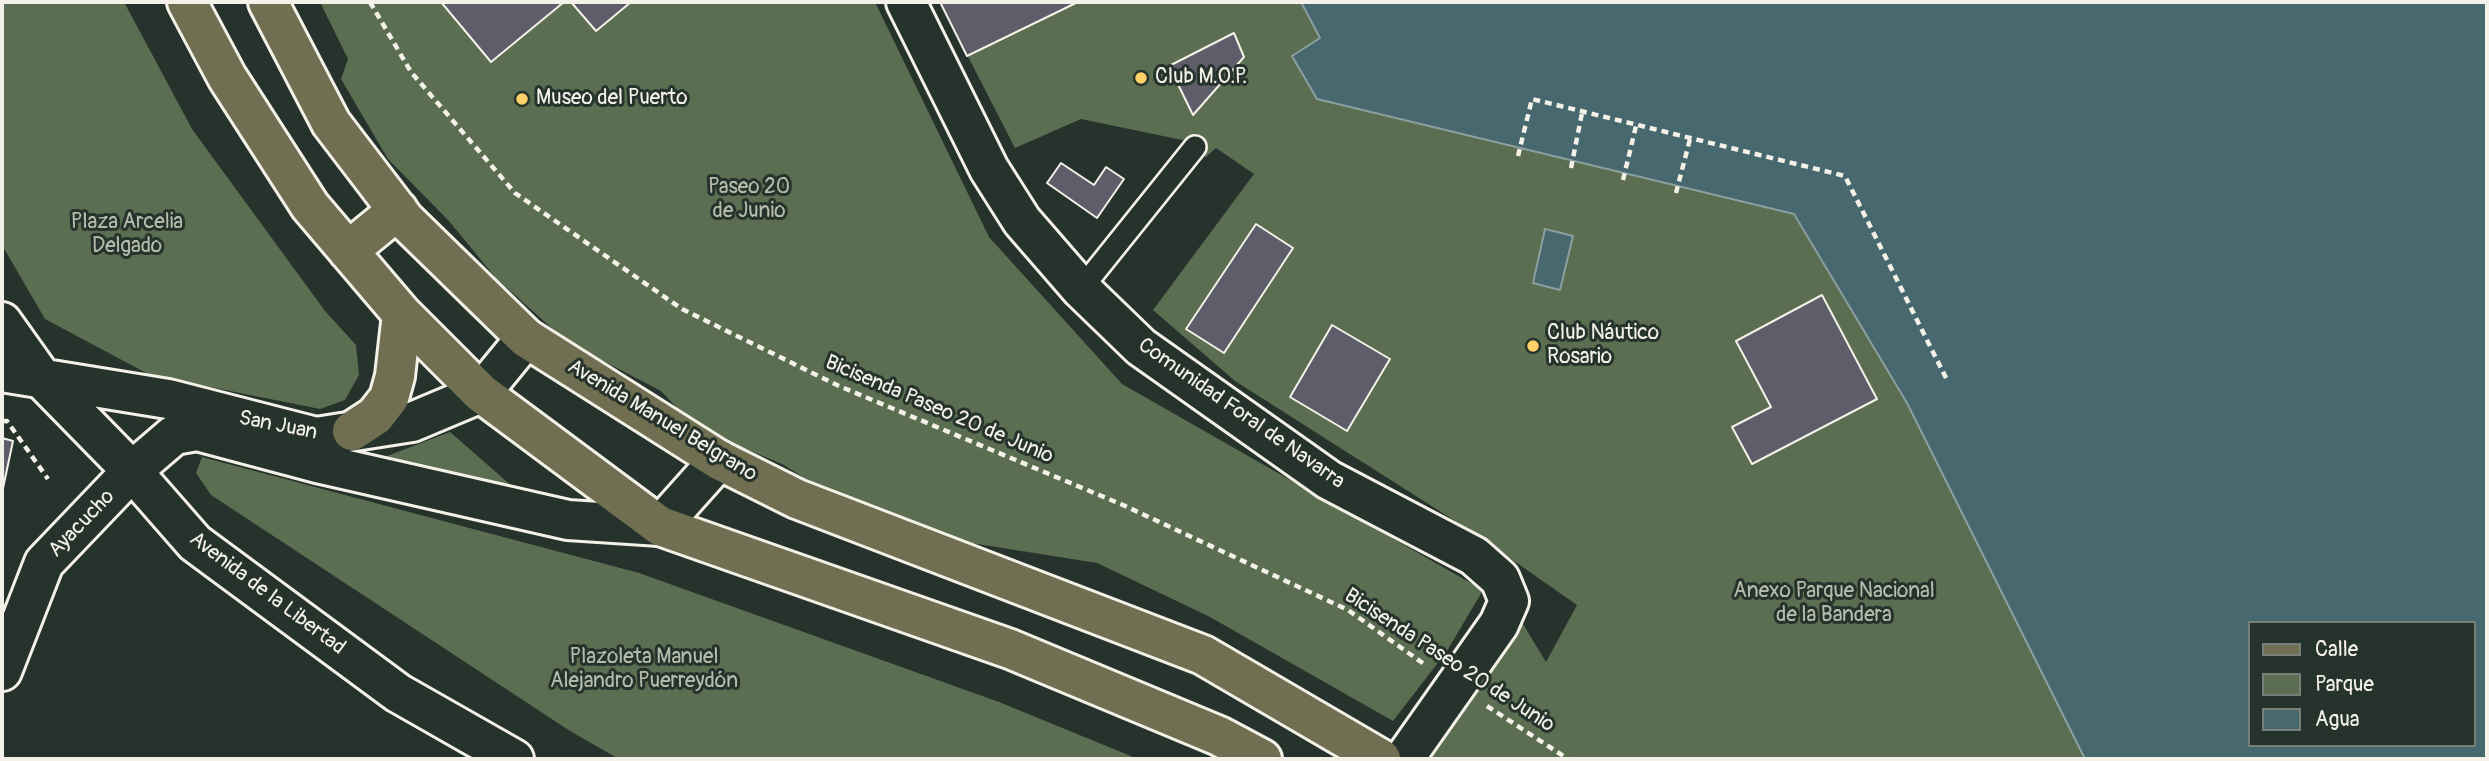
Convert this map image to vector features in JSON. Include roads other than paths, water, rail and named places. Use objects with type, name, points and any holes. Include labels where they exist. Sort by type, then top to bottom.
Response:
[{"type":"main road","points":[[187,2],[227,77],[310,206],[402,314],[481,393],[660,526],[1010,649],[1219,737],[1262,759]]},
{"type":"main road","name":"Avenida Manuel Belgrano","points":[[268,2],[331,123],[398,211],[526,338],[719,460],[797,499],[1203,655],[1381,759]]},
{"type":"main road","name":"Comunidad Foral de Navarra","points":[[906,2],[989,169],[1022,221],[1081,289],[1141,347],[1329,480],[1474,556],[1500,579],[1509,601],[1499,624],[1404,759]]},
{"type":"main road","points":[[348,251],[398,211]]},
{"type":"main road","points":[[352,431],[375,416],[389,398],[395,376],[402,314]]},
{"type":"main road","name":"Avenida de la Libertad","points":[[2,323],[44,381],[132,471],[195,543],[398,693],[514,759]]},
{"type":"main road","name":"San Juan","points":[[2,372],[44,381],[156,396],[316,437],[412,422],[481,393],[526,338]]},
{"type":"main road","name":"San Juan","points":[[174,435],[197,431],[568,520],[660,526]]},
{"type":"main road","name":"Ayacucho","points":[[2,670],[44,563],[132,471],[174,435]]},
{"type":"main road","points":[[660,526],[719,460]]},
{"type":"lane","points":[[1081,289],[1195,147]]},
{"type":"water","points":[[1301,2],[2487,2],[2487,759],[2085,759],[1907,403],[1794,214],[1317,99],[1292,56],[1320,38]]},
{"type":"water","points":[[1545,229],[1573,236],[1560,290],[1533,283]]},
{"type":"place","name":"Club M.O.P.","points":[[1141,78]]},
{"type":"place","name":"Museo del Puerto","points":[[522,99]]},
{"type":"place","name":"Club Náutico Rosario","points":[[1533,346]]},
{"type":"park label","name":"Paseo 20 de Junio","points":[[749,200]]},
{"type":"park label","name":"Plaza Arcelia Delgado","points":[[127,235]]},
{"type":"park label","name":"Anexo Parque Nacional de la Bandera","points":[[1834,604]]},
{"type":"park label","name":"Plazoleta Manuel Alejandro Puerreydón","points":[[644,670]]}]
